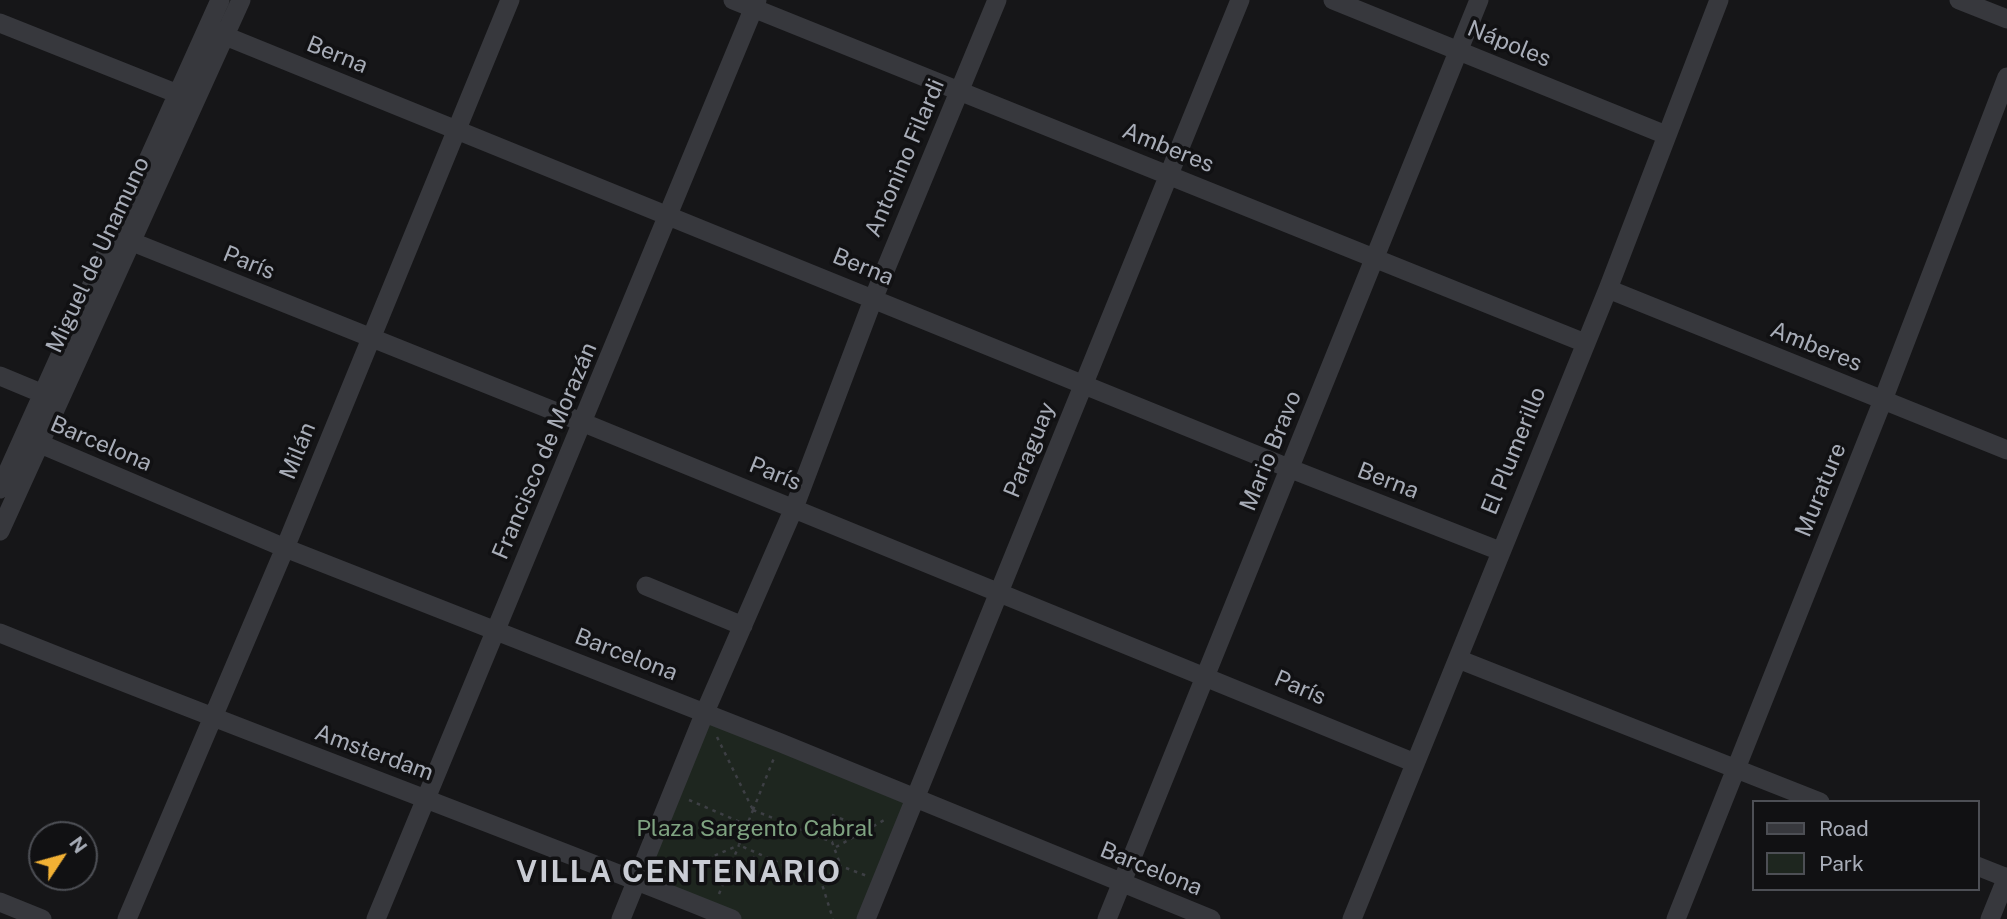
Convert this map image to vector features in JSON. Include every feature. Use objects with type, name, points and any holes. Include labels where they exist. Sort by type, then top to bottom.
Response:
[{"type":"street","name":"Miguel de Unamuno","points":[[216,33],[220,0]]},
{"type":"street","name":"Miguel de Unamuno","points":[[0,531],[31,441],[50,397],[216,33],[241,0]]},
{"type":"street","name":"Milán","points":[[127,919],[285,548],[510,0]]},
{"type":"street","name":"Amberes","points":[[733,0],[755,4],[1168,175],[1585,343]]},
{"type":"street","name":"Antonino Filardi","points":[[621,919],[642,883],[672,793],[794,508],[874,297],[997,0]]},
{"type":"street","name":"Paraguay","points":[[866,919],[1240,0]]},
{"type":"street","name":"Nápoles","points":[[1333,0],[1666,135]]},
{"type":"street","name":"Mario Bravo","points":[[1107,919],[1479,0]]},
{"type":"street","name":"El Plumerillo","points":[[1352,919],[1608,289],[1719,0]]},
{"type":"street","points":[[1959,0],[2007,19]]},
{"type":"street","name":"Francisco de Morazán","points":[[376,919],[584,423],[755,4]]},
{"type":"street","points":[[0,23],[187,98]]},
{"type":"street","name":"Berna","points":[[216,33],[874,297],[1291,469],[1500,551]]},
{"type":"street","name":"Murature","points":[[1676,919],[1883,400],[2007,77]]},
{"type":"street","name":"París","points":[[124,239],[794,508],[1415,763]]},
{"type":"street","name":"Amberes","points":[[1608,289],[2007,450]]},
{"type":"street","name":"Barcelona","points":[[0,376],[50,397]]},
{"type":"street","name":"Miguel de Unamuno","points":[[0,489],[31,441]]},
{"type":"street","name":"Barcelona","points":[[31,441],[285,548],[705,712],[915,802],[1211,919]]},
{"type":"street","points":[[646,586],[743,626]]},
{"type":"street","name":"Amsterdam","points":[[0,632],[211,718],[428,799],[732,919]]},
{"type":"street","points":[[1458,659],[1815,800]]},
{"type":"street","points":[[1979,867],[2007,877],[1990,919]]},
{"type":"street","points":[[0,902],[42,919]]},
{"type":"path","points":[[642,883],[739,845],[820,878],[833,873],[838,864],[836,847],[826,839],[753,810],[717,737]]},
{"type":"path","points":[[712,911],[781,743]]},
{"type":"path","points":[[672,793],[747,825]]},
{"type":"path","points":[[836,847],[915,802]]},
{"type":"path","points":[[832,815],[866,828]]},
{"type":"path","points":[[747,875],[756,853]]},
{"type":"path","points":[[838,864],[881,881]]},
{"type":"path","points":[[820,878],[833,919]]},
{"type":"green space","name":"Plaza Sargento Cabral","points":[[705,712],[917,798],[866,919],[731,919],[637,881]]},
{"type":"district","name":"VILLA CENTENARIO","points":[[679,873]]}]
